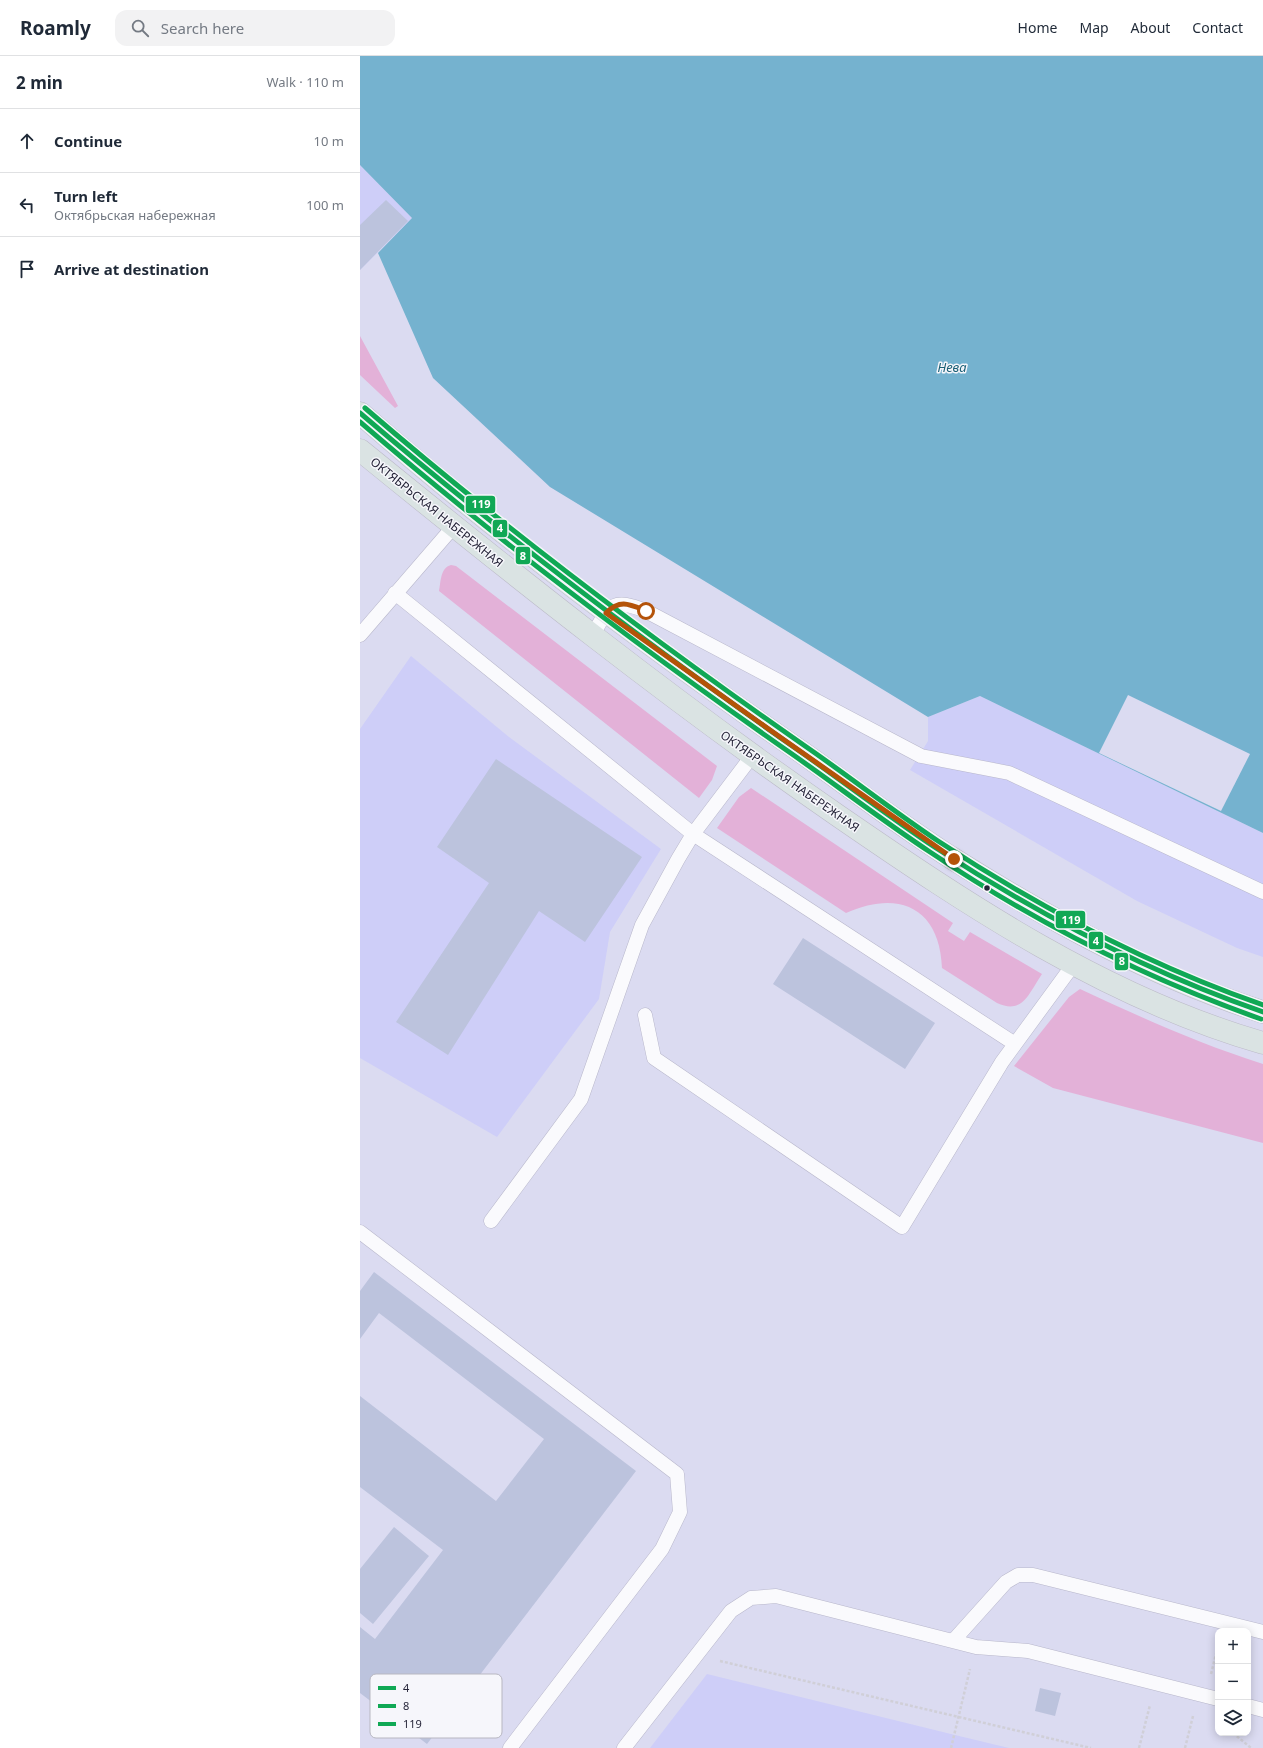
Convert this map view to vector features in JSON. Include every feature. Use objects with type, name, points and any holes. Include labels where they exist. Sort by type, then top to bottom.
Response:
[{"type":"main road","points":[[360,413],[606,613],[954,859],[1087,937],[1179,982],[1263,1012]]},
{"type":"main road","name":"ОКТЯБРЬСКАЯ НАБЕРЕЖНАЯ","points":[[360,450],[593,635],[752,756],[981,912],[1073,965],[1169,1010],[1232,1034],[1263,1043]]},
{"type":"lane","points":[[360,635],[454,526]]},
{"type":"lane","points":[[395,593],[693,834],[1015,1044]]},
{"type":"lane","points":[[593,635],[606,613],[614,605],[629,604],[646,611],[921,756],[1009,773],[1263,892]]},
{"type":"lane","points":[[491,1221],[581,1099],[642,925],[693,834],[752,756]]},
{"type":"lane","points":[[645,1015],[654,1058],[902,1227],[1002,1062],[1073,965]]},
{"type":"lane","points":[[360,1232],[677,1474],[680,1512],[662,1548],[510,1748]]},
{"type":"lane","points":[[953,1641],[1006,1582],[1018,1575],[1033,1574],[1263,1632]]},
{"type":"lane","points":[[624,1748],[731,1611],[751,1598],[776,1596],[976,1647],[1028,1650],[1207,1696]]},
{"type":"lane","points":[[1251,1707],[1263,1710]]},
{"type":"path","points":[[952,1748],[976,1647]]},
{"type":"path","points":[[697,1655],[1091,1748]]},
{"type":"path","points":[[1185,1748],[1207,1696],[1215,1660]]},
{"type":"path","points":[[1139,1748],[1155,1683]]},
{"type":"path","points":[[1237,1736],[1252,1748]]},
{"type":"shaded area","points":[[360,165],[412,218],[360,270]]},
{"type":"shaded area","points":[[360,336],[398,406],[395,408],[360,375]]},
{"type":"shaded area","points":[[451,565],[456,566],[717,766],[712,780],[699,798],[439,591],[443,572]]},
{"type":"shaded area","points":[[411,656],[509,737],[661,849],[610,932],[599,999],[497,1137],[360,1058],[360,729]]},
{"type":"shaded area","points":[[980,696],[1263,833],[1263,957],[1237,948],[1137,901],[910,770],[928,741],[928,717]]},
{"type":"shaded area","points":[[751,788],[953,923],[948,931],[964,941],[970,932],[1042,974],[1029,995],[1019,1004],[1013,1006],[1006,1006],[997,1003],[942,968],[939,947],[934,931],[925,918],[913,909],[899,904],[883,903],[865,906],[846,913],[717,828],[739,797]]},
{"type":"shaded area","points":[[1080,989],[1170,1030],[1263,1064],[1263,1143],[1053,1088],[1014,1066],[1069,997]]},
{"type":"shaded area","points":[[707,1674],[955,1735],[1009,1748],[650,1748]]},
{"type":"water","name":"Нева","points":[[360,56],[1263,56],[1263,833],[980,696],[928,717],[550,487],[433,378],[378,253],[412,218],[360,165]]},
{"type":"pier","points":[[1128,695],[1250,754],[1221,811],[1099,753]]},
{"type":"building","points":[[386,200],[408,221],[360,270],[360,225]]},
{"type":"building","points":[[496,759],[642,857],[585,942],[539,911],[448,1055],[396,1022],[489,883],[437,847]]},
{"type":"building","points":[[803,938],[935,1023],[905,1069],[773,984]]},
{"type":"building","points":[[374,1272],[636,1471],[481,1674],[370,1674],[370,1701],[360,1693],[360,1627],[375,1639],[443,1550],[360,1487],[360,1396],[496,1501],[544,1439],[379,1313],[360,1339],[360,1291]]},
{"type":"building","points":[[394,1527],[429,1556],[373,1624],[360,1613],[360,1569]]},
{"type":"building","points":[[1040,1688],[1061,1693],[1055,1716],[1035,1711]]},
{"type":"building","points":[[419,1738],[432,1738],[427,1744]]},
{"type":"transit line","name":"119","points":[[365,408],[471,497],[580,583],[748,706],[938,841],[1055,912],[1096,933],[1178,972],[1263,1005]]},
{"type":"transit line","name":"4","points":[[360,413],[466,501],[575,587],[686,670],[936,848],[1014,896],[1095,940],[1177,979],[1263,1012]]},
{"type":"transit line","name":"8","points":[[360,422],[518,552],[626,635],[736,715],[930,852],[1009,901],[1090,946],[1174,985],[1261,1019]]},
{"type":"route","points":[[646,611],[629,604],[614,605],[606,613],[954,859]]}]
